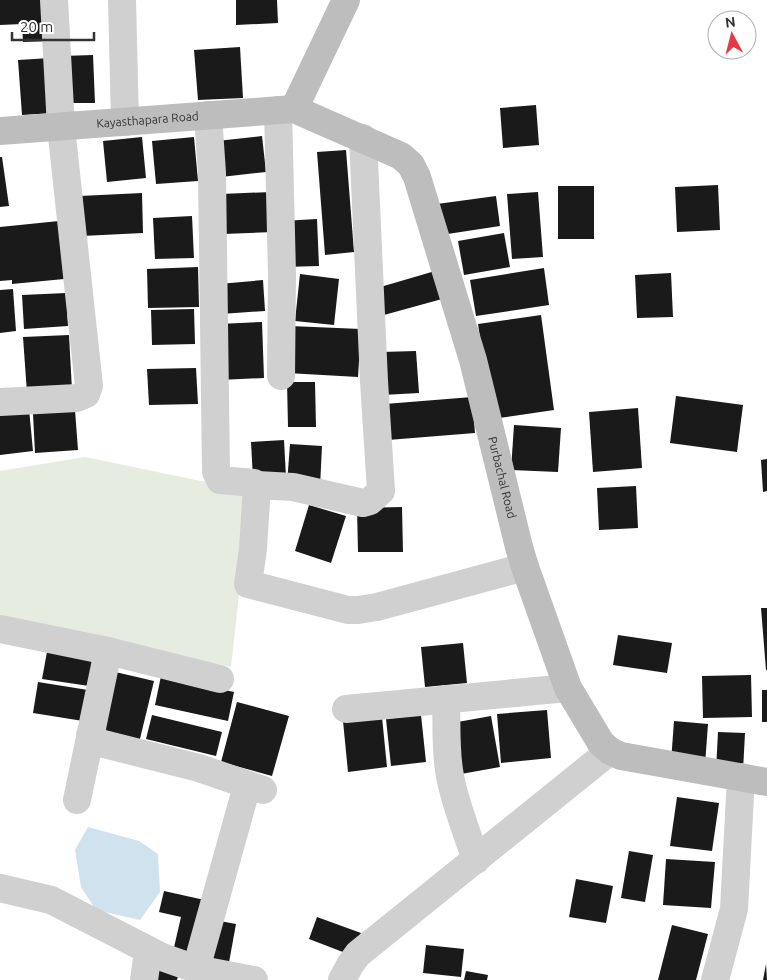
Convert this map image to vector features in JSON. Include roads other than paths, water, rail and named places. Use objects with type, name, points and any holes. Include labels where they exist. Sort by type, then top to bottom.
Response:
[{"type":"street","points":[[0,402],[77,398],[86,394],[88,386],[61,127],[54,0]]},
{"type":"street","points":[[122,0],[125,122]]},
{"type":"street","points":[[281,376],[286,109],[346,0]]},
{"type":"street","name":"Kayasthapara Road","points":[[0,131],[286,109]]},
{"type":"street","name":"Purbachal Road","points":[[286,109],[363,138],[401,156],[411,165],[417,176],[473,360],[518,547],[568,688],[601,743],[610,751]]},
{"type":"street","points":[[208,116],[212,173],[216,472],[220,480],[293,487],[362,503],[370,501],[381,491],[373,371],[363,138]]},
{"type":"street","points":[[257,485],[253,549],[248,584],[348,610],[358,610],[378,607],[525,567]]},
{"type":"street","points":[[0,629],[108,650],[220,679]]},
{"type":"street","points":[[77,800],[108,650]]},
{"type":"street","points":[[346,708],[568,688]]},
{"type":"street","points":[[446,699],[450,775],[476,860]]},
{"type":"street","points":[[90,735],[100,743],[199,768],[255,788],[196,969]]},
{"type":"street","points":[[342,980],[358,954],[610,751],[621,756],[754,779],[734,909],[715,980]]},
{"type":"street","points":[[0,888],[51,900],[148,952],[196,969],[254,980]]},
{"type":"street","points":[[144,980],[148,952]]},
{"type":"water","points":[[88,827],[139,841],[158,854],[160,892],[140,920],[96,910],[81,887],[75,850]]}]
